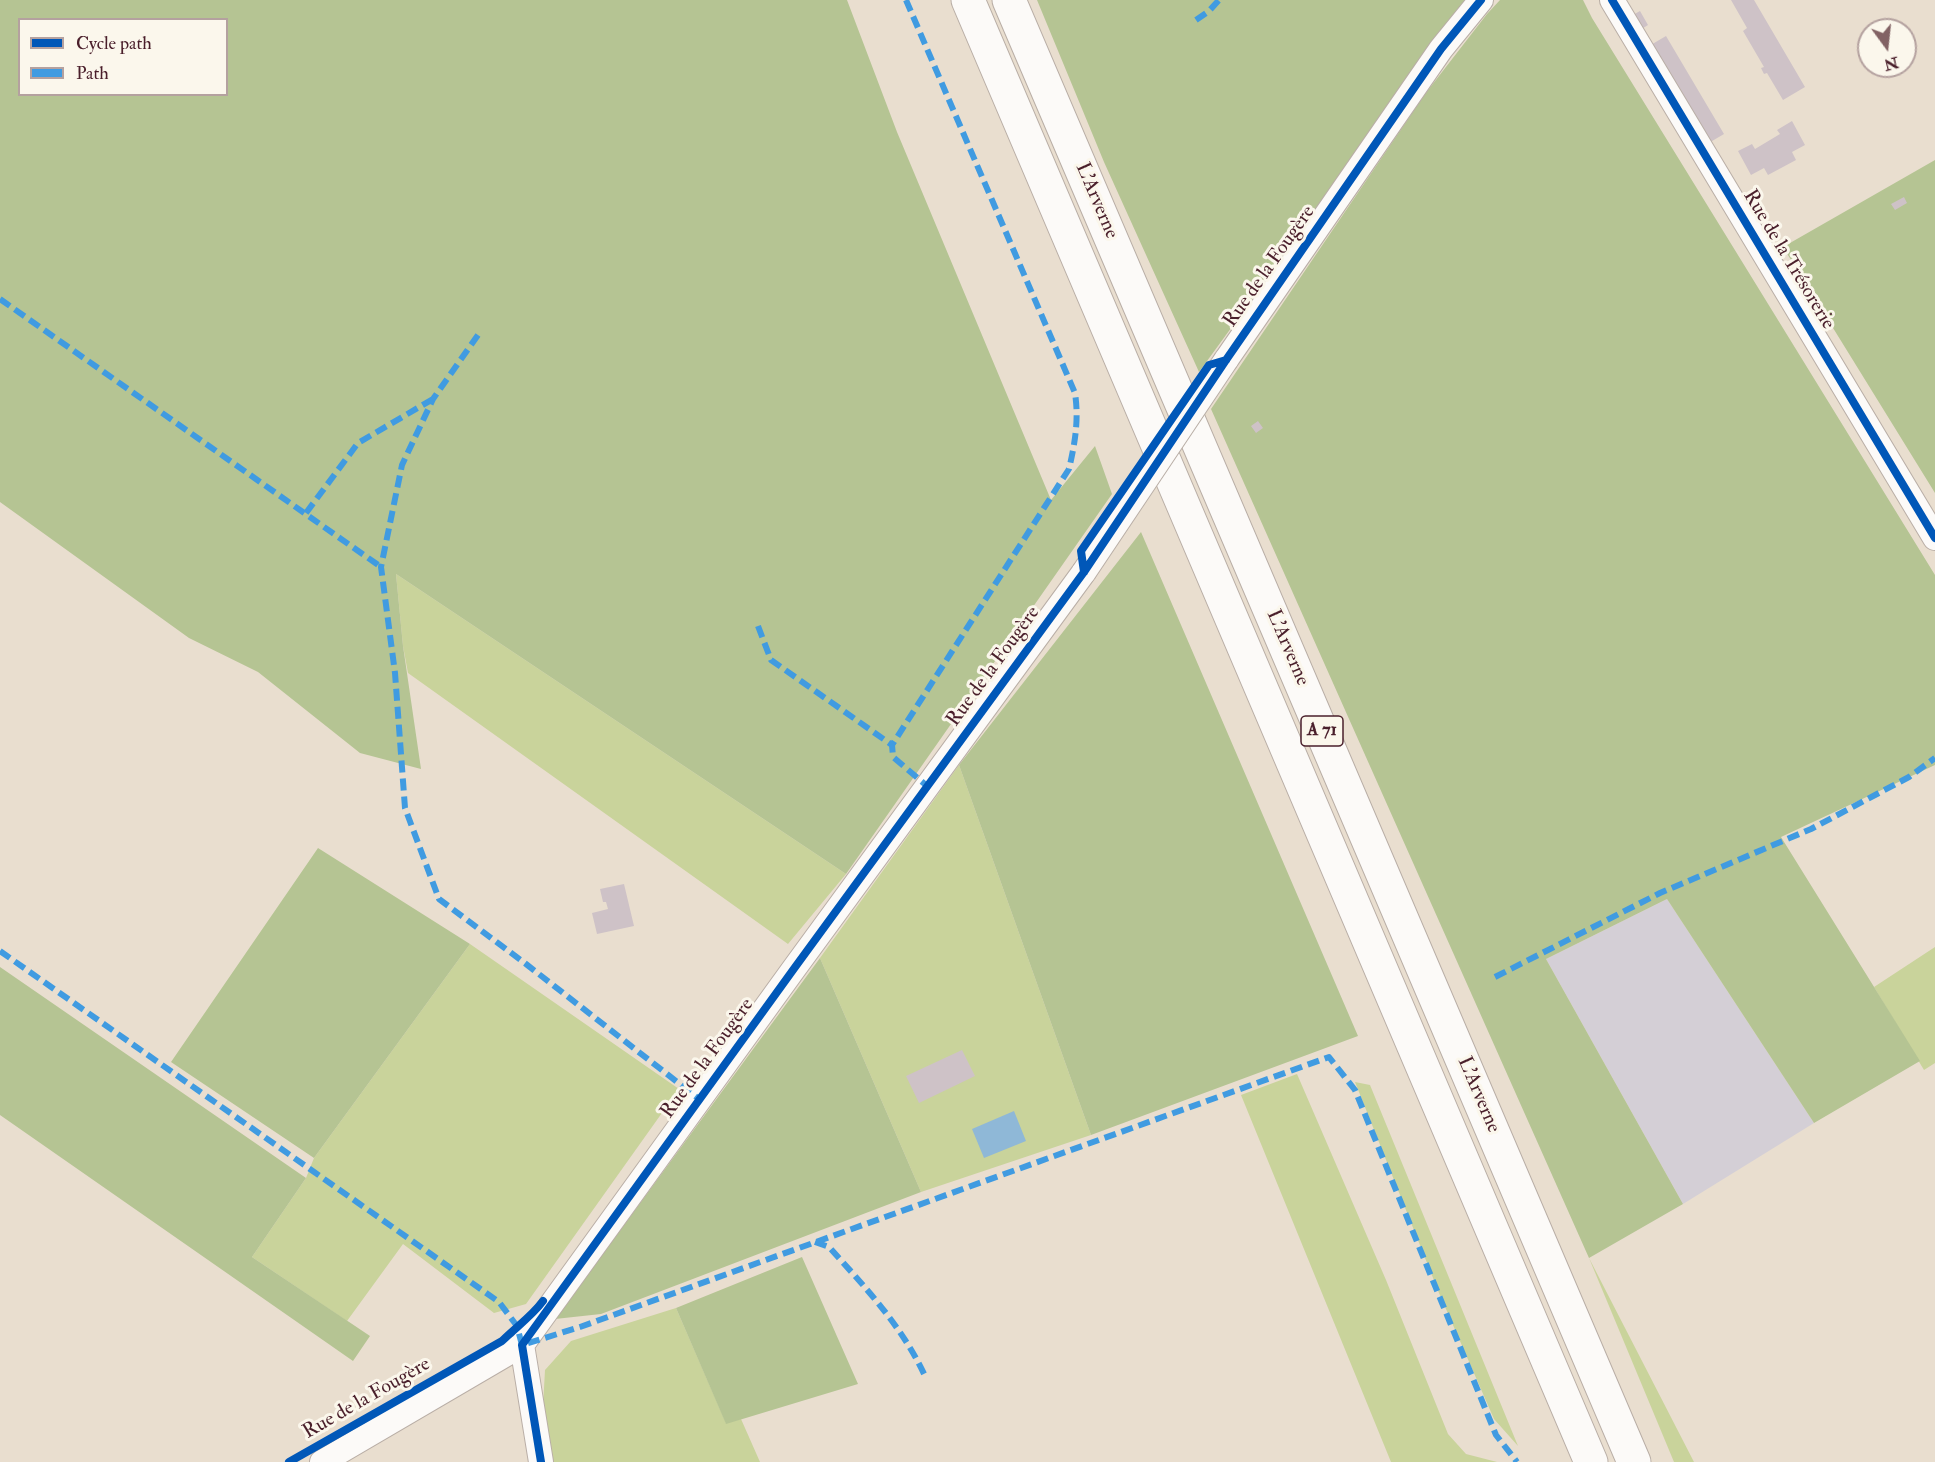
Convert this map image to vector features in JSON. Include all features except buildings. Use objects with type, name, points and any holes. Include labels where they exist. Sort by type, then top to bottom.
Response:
[{"type":"highway","name":"L'Arverne","points":[[968,0],[1591,1462]]},
{"type":"highway","name":"L'Arverne","points":[[1009,0],[1634,1462]]},
{"type":"street","name":"Rue de la Fougère","points":[[322,1462],[522,1345],[1084,572],[1226,360],[1441,49],[1481,0]]},
{"type":"street","name":"Rue de la Trésorerie","points":[[1612,0],[1935,538]]},
{"type":"street","points":[[522,1345],[541,1462]]},
{"type":"shaded area","points":[[1667,899],[1814,1123],[1683,1204],[1546,959]]},
{"type":"green space","points":[[0,0],[847,0],[897,132],[1051,500],[1095,446],[1112,494],[846,874],[396,574],[403,646],[421,769],[360,753],[258,672],[189,638],[0,502]]},
{"type":"green space","points":[[1037,0],[1470,0],[1199,372],[1104,162]]},
{"type":"green space","points":[[1500,0],[1583,0],[1935,575],[1935,765],[1781,837],[1920,1061],[1814,1123],[1667,899],[1546,959],[1683,1204],[1589,1258],[1211,409],[1425,94]]},
{"type":"green space","points":[[1935,160],[1935,493],[1783,247]]},
{"type":"green space","points":[[1141,532],[1358,1036],[1091,1135],[959,765]]},
{"type":"green space","points":[[396,574],[846,874],[788,944],[408,673]]},
{"type":"green space","points":[[959,765],[1091,1135],[921,1192],[820,958]]},
{"type":"green space","points":[[318,848],[470,944],[314,1158],[171,1062]]},
{"type":"green space","points":[[470,944],[679,1089],[526,1304],[494,1313],[403,1244],[347,1321],[252,1257],[306,1178],[314,1158]]},
{"type":"green space","points":[[1935,947],[1935,1063],[1924,1070],[1874,987]]},
{"type":"green space","points":[[820,958],[921,1192],[601,1314],[555,1319]]},
{"type":"green space","points":[[0,967],[306,1178],[252,1257],[370,1336],[353,1361],[0,1115]]},
{"type":"green space","points":[[1297,1074],[1386,1280],[1448,1434],[1466,1454],[1497,1462],[1391,1462],[1241,1095]]},
{"type":"green space","points":[[1355,1082],[1370,1085],[1518,1446],[1494,1419],[1439,1293]]},
{"type":"green space","points":[[802,1257],[858,1384],[726,1424],[676,1308]]},
{"type":"green space","points":[[1589,1258],[1694,1462],[1674,1462]]},
{"type":"green space","points":[[676,1308],[726,1423],[741,1419],[760,1462],[548,1462],[542,1425],[545,1370],[571,1341]]},
{"type":"water","points":[[1014,1111],[1026,1141],[984,1158],[972,1129]]},
{"type":"marked path","points":[[906,0],[1075,393],[1077,413],[1075,441],[1069,469],[892,745],[893,757],[927,786]]},
{"type":"marked path","points":[[1196,20],[1219,0]]},
{"type":"marked path","points":[[0,299],[381,567]]},
{"type":"marked path","points":[[478,335],[433,399],[402,465],[381,567],[395,673],[405,808],[439,899],[699,1099]]},
{"type":"marked path","points":[[306,513],[358,443],[433,399]]},
{"type":"marked path","points":[[758,626],[771,660],[892,745]]},
{"type":"marked path","points":[[1495,977],[1660,893],[1811,829],[1909,777],[1935,758]]},
{"type":"marked path","points":[[0,951],[499,1302],[517,1326],[522,1345],[580,1327],[1329,1057],[1355,1090],[1496,1435],[1517,1462]]},
{"type":"marked path","points":[[815,1242],[829,1247],[869,1292],[905,1340],[925,1376]]},
{"type":"cycle path","points":[[541,1462],[522,1345],[1084,572],[1226,360],[1441,49],[1481,0]]},
{"type":"cycle path","points":[[1612,0],[1935,538]]},
{"type":"cycle path","points":[[1084,572],[1081,551],[1209,365],[1226,360]]},
{"type":"cycle path","points":[[289,1462],[502,1341],[543,1301]]}]
